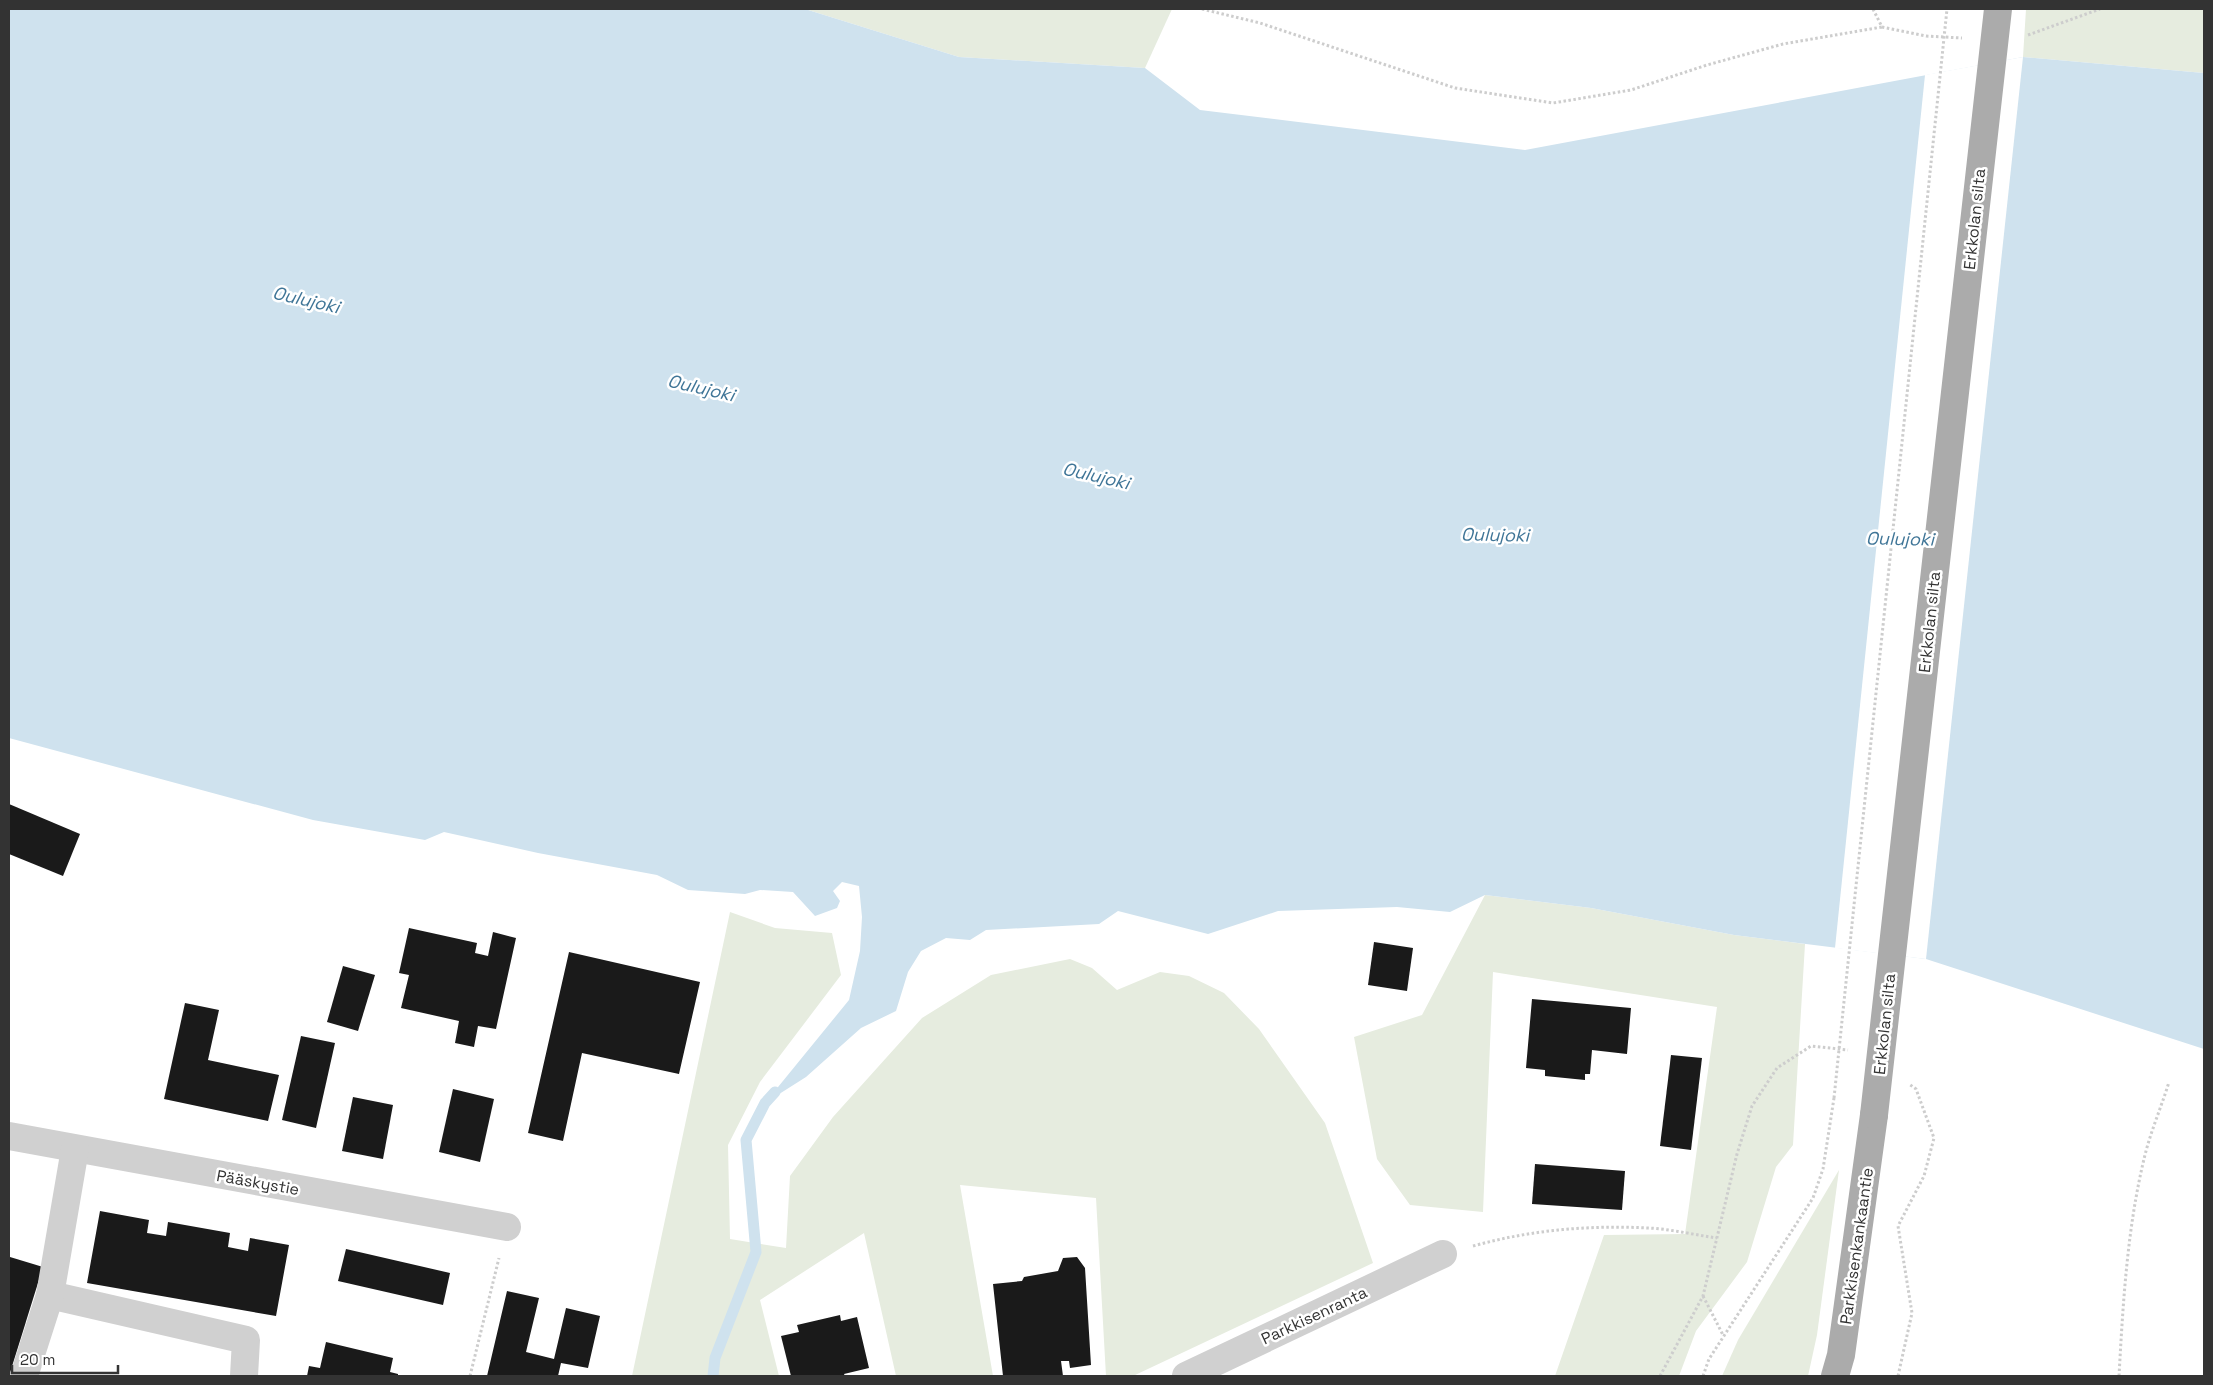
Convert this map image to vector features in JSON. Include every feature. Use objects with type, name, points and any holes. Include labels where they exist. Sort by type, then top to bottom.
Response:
[{"type":"main road","name":"Erkkolan silta","points":[[1874,1115],[1998,9]]},
{"type":"main road","name":"Parkkisenkankaantie","points":[[1835,1376],[1841,1355],[1874,1115]]},
{"type":"street","name":"Pääskystie","points":[[9,1138],[507,1227]]},
{"type":"street","points":[[24,1376],[50,1296],[75,1149]]},
{"type":"street","name":"Parkkisenranta","points":[[1186,1376],[1442,1254]]},
{"type":"street","points":[[50,1296],[246,1340],[244,1376]]},
{"type":"path","points":[[1202,9],[1260,23],[1456,88],[1553,103],[1631,90],[1707,65],[1784,44],[1882,27],[1926,36]]},
{"type":"path","points":[[1873,9],[1882,27]]},
{"type":"path","points":[[1703,1376],[1709,1358],[1723,1335],[1813,1198],[1823,1169],[1834,1098],[1947,9]]},
{"type":"path","points":[[2031,34],[2100,9]]},
{"type":"path","points":[[2118,1376],[2124,1293],[2133,1216],[2144,1158],[2169,1082]]},
{"type":"path","points":[[470,1376],[507,1227]]},
{"type":"path","points":[[1442,1254],[1512,1235],[1565,1228],[1650,1228],[1717,1238]]},
{"type":"path","points":[[1660,1376],[1703,1296],[1723,1335]]},
{"type":"shaded area","points":[[805,9],[1172,9],[1145,68],[959,57]]},
{"type":"shaded area","points":[[2026,9],[2204,9],[2204,73],[2023,57]]},
{"type":"shaded area","points":[[1485,895],[1591,908],[1734,935],[1805,944],[1793,1145],[1776,1167],[1747,1262],[1696,1331],[1679,1376],[1555,1376],[1604,1235],[1685,1234],[1717,1007],[1493,972],[1483,1212],[1410,1205],[1377,1159],[1354,1037],[1422,1015]]},
{"type":"shaded area","points":[[730,912],[775,928],[832,933],[841,975],[760,1082],[728,1145],[730,1239],[786,1248],[790,1176],[833,1117],[922,1018],[991,975],[1070,959],[1092,968],[1117,990],[1160,972],[1189,976],[1224,993],[1259,1029],[1325,1123],[1373,1263],[1133,1376],[1106,1376],[1096,1198],[960,1185],[993,1376],[896,1376],[864,1233],[760,1300],[779,1376],[632,1376]]},
{"type":"shaded area","points":[[1839,1170],[1817,1335],[1808,1376],[1722,1376],[1738,1340]]},
{"type":"water","name":"Oulujoki","points":[[9,9],[805,9],[959,57],[1145,68],[1200,110],[1525,150],[2023,57],[2204,73],[2204,1049],[1926,959],[1734,935],[1591,908],[1485,895],[1450,912],[1397,907],[1278,911],[1208,934],[1118,911],[1099,924],[986,930],[970,940],[946,938],[921,951],[908,972],[896,1011],[861,1028],[806,1077],[765,1103],[849,1000],[860,951],[862,917],[859,886],[842,882],[833,891],[840,901],[837,908],[815,916],[793,892],[760,890],[745,894],[688,890],[657,875],[538,853],[444,832],[425,840],[313,820],[9,738]]},
{"type":"pier","points":[[2023,57],[1926,959],[1835,948],[1925,75]]},
{"type":"building","points":[[9,804],[80,834],[63,876],[9,854]]},
{"type":"building","points":[[409,928],[477,943],[475,953],[488,956],[493,932],[516,938],[496,1029],[478,1026],[474,1047],[455,1043],[459,1021],[401,1008],[409,975],[399,973]]},
{"type":"building","points":[[1374,942],[1413,948],[1407,991],[1368,985]]},
{"type":"building","points":[[569,952],[700,982],[679,1074],[582,1053],[563,1141],[528,1133]]},
{"type":"building","points":[[343,966],[375,975],[358,1031],[327,1022]]},
{"type":"building","points":[[1532,999],[1631,1008],[1627,1054],[1592,1050],[1590,1074],[1585,1074],[1585,1080],[1545,1076],[1545,1070],[1526,1068]]},
{"type":"building","points":[[185,1003],[219,1010],[208,1060],[279,1075],[268,1121],[164,1099]]},
{"type":"building","points":[[301,1036],[335,1043],[316,1128],[282,1120]]},
{"type":"building","points":[[1671,1055],[1702,1058],[1691,1150],[1660,1146]]},
{"type":"building","points":[[453,1089],[494,1099],[480,1162],[439,1152]]},
{"type":"building","points":[[353,1097],[393,1105],[383,1159],[342,1151]]},
{"type":"building","points":[[1535,1164],[1625,1171],[1622,1210],[1532,1204]]},
{"type":"building","points":[[100,1211],[149,1220],[147,1233],[166,1236],[168,1222],[230,1233],[228,1247],[248,1251],[250,1238],[289,1245],[276,1316],[87,1283]]},
{"type":"building","points":[[346,1249],[450,1273],[443,1305],[338,1281]]},
{"type":"building","points":[[10,1257],[43,1267],[9,1376],[9,1263]]},
{"type":"building","points":[[1077,1257],[1085,1268],[1091,1365],[1070,1368],[1069,1361],[1061,1361],[1063,1376],[1003,1376],[993,1284],[1022,1281],[1024,1277],[1058,1271],[1063,1258]]},
{"type":"building","points":[[507,1291],[539,1298],[526,1352],[554,1359],[566,1308],[600,1316],[588,1368],[561,1363],[558,1376],[487,1376]]},
{"type":"building","points":[[840,1315],[841,1321],[857,1317],[869,1368],[844,1374],[845,1376],[791,1376],[781,1336],[799,1332],[797,1325]]},
{"type":"building","points":[[326,1342],[393,1358],[390,1372],[398,1374],[398,1376],[307,1376],[309,1366],[320,1368]]},
{"type":"waterway","points":[[713,1376],[715,1358],[756,1252],[746,1140],[765,1103],[775,1092]]}]
